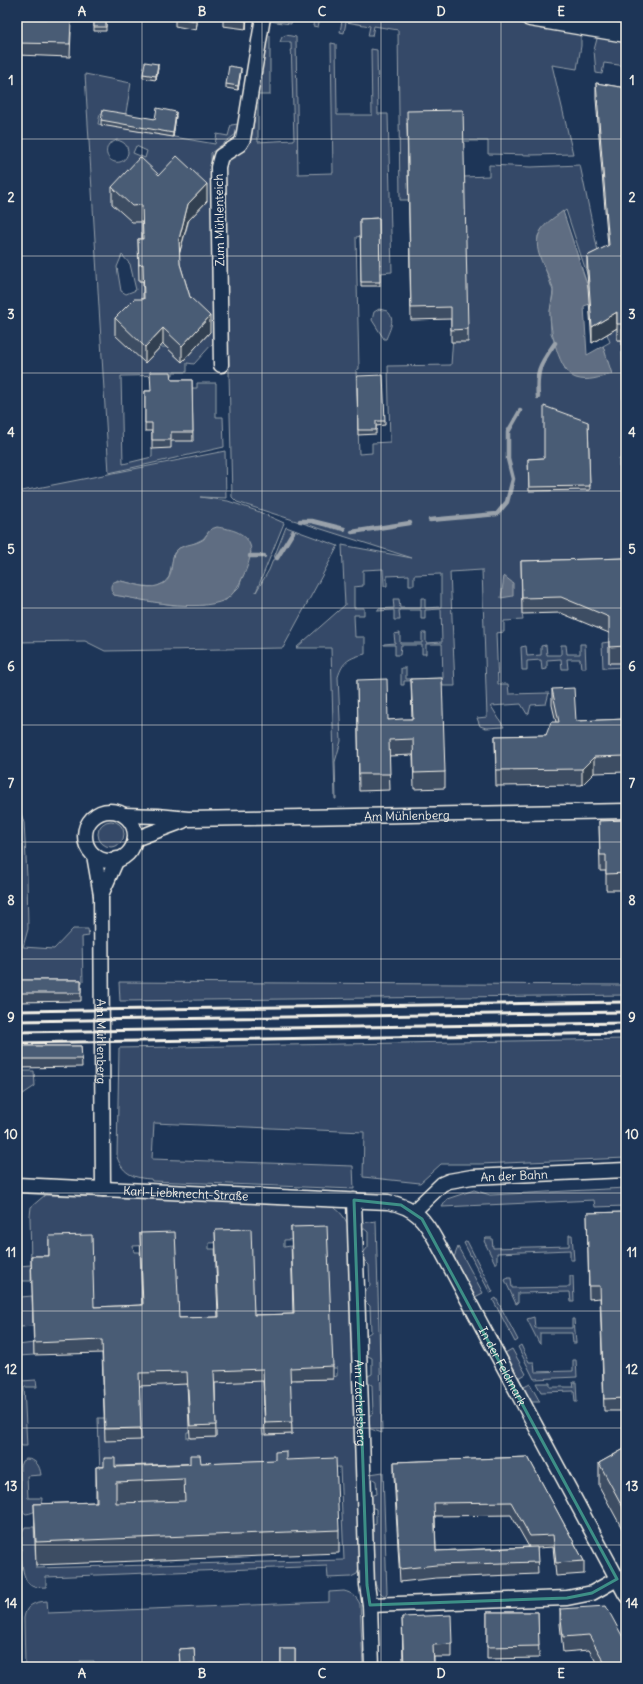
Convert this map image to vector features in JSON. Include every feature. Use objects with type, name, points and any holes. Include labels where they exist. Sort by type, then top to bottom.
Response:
[{"type":"street","name":"Zum Mühlenteich","points":[[222,365],[218,167],[221,156],[240,144],[243,139],[263,17]]},
{"type":"street","points":[[530,17],[626,33]]},
{"type":"street","name":"Am Mühlenberg","points":[[104,1188],[101,895],[94,855],[89,850],[85,837],[91,819],[103,812],[118,812],[124,815],[158,816],[188,820],[626,812]]},
{"type":"street","points":[[124,815],[133,826],[134,839]]},
{"type":"street","name":"Am Mühlenberg","points":[[101,895],[117,859],[129,852],[134,839],[188,820]]},
{"type":"street","points":[[94,855],[109,861],[117,859]]},
{"type":"street","name":"An der Bahn","points":[[414,1211],[442,1184],[450,1181],[472,1177],[626,1170]]},
{"type":"street","name":"Karl-Liebknecht-Straße","points":[[17,1185],[354,1200]]},
{"type":"street","name":"In der Feldmark","points":[[354,1200],[388,1202],[401,1205],[414,1211],[422,1219],[438,1244],[626,1596]]},
{"type":"street","name":"Am Zachelsberg","points":[[354,1200],[367,1585],[370,1605],[372,1667]]},
{"type":"street","points":[[370,1605],[567,1598],[592,1593],[617,1579]]},
{"type":"highlighted area","points":[[354,1200],[401,1205],[422,1219],[617,1579],[592,1593],[567,1598],[370,1605],[367,1585]]},
{"type":"shaded area","points":[[270,17],[292,17],[291,24],[269,21]]},
{"type":"shaded area","points":[[314,17],[484,17],[581,33],[581,46],[577,69],[552,65],[573,154],[488,154],[488,141],[464,141],[408,200],[400,200],[398,30],[374,26],[372,36],[368,36],[370,26],[346,22],[344,33],[340,32],[342,21],[320,18],[318,27],[313,26]]},
{"type":"shaded area","points":[[267,35],[270,36],[270,95],[258,95],[258,142],[294,140],[291,42],[280,42],[282,37],[286,35],[296,37],[298,174],[333,173],[331,43],[336,44],[337,115],[372,115],[371,49],[377,50],[378,114],[388,114],[392,272],[380,273],[379,223],[361,236],[356,237],[359,369],[356,370],[359,454],[372,453],[372,443],[390,442],[388,366],[451,365],[464,177],[489,176],[489,165],[531,167],[580,165],[601,266],[588,277],[566,210],[544,227],[538,236],[538,247],[553,291],[550,312],[551,333],[566,371],[611,374],[603,346],[610,342],[607,334],[621,323],[617,334],[617,340],[622,340],[623,459],[619,459],[619,466],[624,466],[626,476],[626,575],[522,614],[523,620],[504,621],[504,632],[496,633],[498,684],[508,684],[509,694],[549,693],[546,704],[531,705],[529,713],[527,714],[521,704],[491,706],[504,727],[486,728],[480,726],[477,718],[487,717],[482,570],[450,572],[455,686],[443,686],[442,680],[404,681],[404,685],[401,685],[401,668],[406,668],[406,679],[443,678],[442,644],[426,644],[426,654],[422,654],[422,645],[401,645],[400,655],[395,655],[395,645],[384,645],[395,643],[394,634],[400,633],[400,643],[422,643],[422,633],[426,633],[426,643],[442,642],[441,609],[425,610],[425,619],[421,619],[421,610],[399,610],[400,620],[394,620],[394,610],[378,611],[378,609],[394,608],[393,599],[399,599],[400,608],[421,608],[421,598],[425,598],[425,608],[441,607],[441,574],[414,575],[414,585],[409,585],[409,575],[387,576],[387,586],[384,586],[383,569],[363,570],[363,586],[354,587],[354,608],[364,608],[364,615],[354,615],[355,637],[365,637],[365,654],[347,661],[342,667],[338,677],[341,741],[335,762],[336,799],[331,648],[296,648],[345,605],[342,545],[412,558],[237,502],[232,497],[224,165],[227,159],[246,147],[251,140]]},
{"type":"shaded area","points":[[598,35],[626,40],[626,66],[604,63],[602,74],[596,73],[594,50]]},
{"type":"shaded area","points":[[85,74],[131,83],[125,118],[100,114],[98,124],[215,144],[217,134],[228,136],[231,125],[238,124],[236,134],[211,153],[213,343],[194,364],[187,363],[187,372],[173,372],[173,375],[121,376],[123,464],[152,457],[152,449],[171,441],[192,410],[192,388],[197,388],[197,383],[216,383],[216,417],[223,417],[224,447],[109,473]],"holes":[[[117,140],[127,146],[128,153],[122,161],[117,162],[109,159],[107,155],[109,144]],[[136,146],[147,151],[145,158],[133,153]],[[189,220],[179,255],[182,362],[166,347],[160,347],[145,363],[143,281],[139,281],[143,255],[142,222]],[[122,255],[130,264],[136,290],[126,294],[121,291],[117,267]]]},
{"type":"shaded area","points":[[563,211],[589,290],[590,304],[584,306],[587,355],[603,346],[612,374],[594,379],[576,378],[565,368],[557,350],[550,320],[553,289],[540,257],[537,244],[538,237],[542,229],[548,222]]},
{"type":"shaded area","points":[[379,309],[387,311],[390,314],[392,321],[386,339],[384,339],[372,320],[374,312]]},
{"type":"shaded area","points":[[225,451],[226,498],[200,497],[228,501],[257,511],[284,523],[256,592],[269,570],[286,527],[338,546],[283,648],[105,651],[85,641],[17,642],[17,492]],"holes":[[[211,529],[251,552],[239,587],[226,600],[203,605],[173,605],[114,595],[117,580],[142,586],[155,587],[164,583],[169,577],[174,553],[179,548],[203,539]]]},
{"type":"shaded area","points":[[217,527],[241,534],[248,540],[251,550],[244,575],[230,597],[213,604],[185,605],[140,600],[114,595],[111,585],[118,581],[149,587],[158,586],[166,582],[170,575],[176,550],[204,539],[211,529]]},
{"type":"shaded area","points":[[504,576],[513,583],[513,596],[501,598]]},
{"type":"shaded area","points":[[609,642],[626,663],[626,667],[603,668],[602,643]]},
{"type":"shaded area","points":[[580,644],[585,644],[586,668],[581,668],[580,659],[567,659],[568,669],[562,669],[561,659],[547,660],[547,669],[542,670],[541,660],[527,661],[527,670],[522,670],[521,647],[526,646],[527,656],[541,655],[541,646],[546,645],[547,655],[561,655],[561,645],[566,645],[567,654],[580,654]]},
{"type":"shaded area","points":[[17,800],[24,823],[27,876],[28,929],[23,947],[54,949],[73,929],[88,929],[89,936],[82,937],[83,982],[17,983]]},
{"type":"shaded area","points":[[111,821],[120,825],[124,834],[120,843],[111,847],[102,843],[98,834],[102,825]]},
{"type":"shaded area","points":[[119,982],[626,985],[626,995],[120,1001]]},
{"type":"shaded area","points":[[626,1039],[626,1158],[480,1164],[441,1164],[420,1183],[363,1177],[364,1132],[154,1123],[152,1159],[353,1166],[354,1189],[152,1181],[151,1179],[140,1178],[126,1172],[117,1157],[119,1048]]},
{"type":"shaded area","points":[[17,1071],[34,1071],[35,1086],[17,1098]]},
{"type":"shaded area","points":[[626,1188],[626,1206],[595,1207],[594,1200],[442,1207],[447,1199],[474,1190],[490,1195]]},
{"type":"shaded area","points":[[45,1195],[327,1205],[335,1208],[341,1213],[349,1227],[360,1566],[357,1574],[351,1577],[328,1578],[327,1566],[46,1577],[46,1587],[34,1587],[29,1584],[25,1578],[22,1563],[22,1532],[25,1527],[34,1527],[36,1568],[344,1560],[340,1467],[100,1474],[98,1418],[105,1418],[106,1441],[138,1367],[187,1378],[189,1432],[187,1432],[187,1438],[216,1437],[214,1364],[263,1375],[265,1429],[262,1429],[263,1435],[292,1434],[289,1361],[296,1380],[332,1379],[333,1377],[337,1376],[337,1368],[332,1368],[327,1238],[284,1240],[284,1247],[291,1246],[294,1326],[255,1341],[251,1241],[209,1243],[209,1249],[215,1249],[219,1329],[179,1344],[175,1244],[133,1246],[134,1252],[140,1252],[143,1324],[101,1320],[49,1268],[31,1269],[31,1281],[19,1281],[18,1266],[31,1265],[31,1207]]},
{"type":"shaded area","points":[[376,1221],[382,1433],[368,1428],[368,1417],[373,1413],[372,1385],[366,1382],[366,1377],[372,1374],[372,1358],[366,1355],[365,1336],[371,1332],[370,1306],[364,1300],[364,1293],[370,1286],[369,1265],[363,1259],[363,1253],[368,1247],[368,1232],[362,1227],[362,1223]]},
{"type":"shaded area","points":[[569,1235],[572,1235],[574,1260],[570,1260],[570,1250],[497,1253],[497,1263],[495,1263],[484,1241],[486,1238],[492,1238],[493,1248],[569,1246]]},
{"type":"shaded area","points":[[467,1241],[493,1292],[490,1293],[464,1243]]},
{"type":"shaded area","points":[[458,1247],[483,1293],[475,1297],[454,1257]]},
{"type":"shaded area","points":[[570,1276],[573,1276],[574,1302],[571,1302],[570,1292],[518,1293],[518,1303],[516,1304],[505,1280],[511,1278],[512,1288],[570,1287]]},
{"type":"shaded area","points":[[32,1296],[33,1326],[21,1327],[17,1323],[17,1299]]},
{"type":"shaded area","points":[[496,1298],[518,1340],[515,1342],[493,1300]]},
{"type":"shaded area","points":[[534,1317],[535,1328],[572,1328],[572,1319],[574,1319],[576,1343],[573,1343],[572,1333],[540,1333],[540,1344],[527,1319]]},
{"type":"shaded area","points":[[34,1343],[34,1355],[17,1355],[18,1345]]},
{"type":"shaded area","points":[[521,1345],[529,1362],[534,1362],[535,1372],[573,1371],[573,1360],[576,1360],[577,1377],[534,1379],[518,1347]]},
{"type":"shaded area","points":[[512,1349],[526,1374],[519,1378],[524,1387],[530,1384],[540,1402],[531,1402],[505,1353]]},
{"type":"shaded area","points":[[36,1380],[37,1387],[24,1387],[27,1446],[22,1446],[19,1443],[18,1384],[21,1381]]},
{"type":"shaded area","points":[[573,1382],[576,1382],[577,1402],[575,1402],[574,1391],[541,1392],[536,1383],[550,1383],[550,1387],[574,1387]]},
{"type":"shaded area","points":[[26,1459],[32,1460],[37,1464],[41,1475],[27,1476],[28,1498],[42,1498],[42,1502],[37,1509],[26,1514],[21,1510],[20,1466],[22,1461]]},
{"type":"shaded area","points":[[383,1472],[387,1593],[385,1596],[379,1591],[375,1584],[371,1554],[371,1527],[376,1523],[376,1509],[371,1507],[371,1496],[377,1494],[376,1481],[370,1477],[370,1474]]},
{"type":"shaded area","points":[[344,1591],[354,1595],[360,1604],[363,1667],[95,1667],[94,1661],[80,1661],[80,1667],[25,1667],[24,1618],[29,1607],[38,1602],[47,1601],[48,1613],[329,1602],[329,1592]]},
{"type":"building","points":[[94,17],[106,17],[106,27],[94,27]]},
{"type":"building","points":[[175,17],[197,17],[196,21]]},
{"type":"building","points":[[246,17],[246,21],[223,18]]},
{"type":"building","points":[[17,18],[71,20],[70,44],[17,43]]},
{"type":"building","points":[[145,62],[158,64],[156,76],[143,74]]},
{"type":"building","points":[[229,66],[241,68],[238,86],[226,84]]},
{"type":"building","points":[[596,83],[626,88],[626,460],[624,460],[622,324],[617,324],[617,312],[592,327],[587,256],[609,245]]},
{"type":"building","points":[[157,108],[176,112],[173,133],[101,120],[103,110],[155,119]]},
{"type":"building","points":[[463,110],[468,329],[451,330],[451,307],[411,308],[407,111]]},
{"type":"building","points":[[177,156],[207,184],[188,204],[179,239],[180,264],[190,297],[210,316],[182,346],[163,328],[145,347],[115,318],[134,299],[144,299],[143,264],[139,265],[138,239],[143,239],[142,205],[132,206],[112,187],[140,157],[159,175]]},
{"type":"building","points":[[379,218],[380,282],[361,282],[360,219]]},
{"type":"building","points":[[150,372],[171,372],[172,380],[192,380],[193,432],[171,432],[171,440],[152,440],[152,423],[145,423],[145,391],[151,391]]},
{"type":"building","points":[[383,375],[385,421],[376,421],[376,430],[358,430],[357,376]]},
{"type":"building","points":[[544,406],[588,422],[590,486],[529,487],[528,459],[544,458]]},
{"type":"building","points":[[626,558],[626,646],[609,647],[609,617],[561,597],[522,598],[521,561]]},
{"type":"building","points":[[442,678],[445,772],[414,773],[413,739],[389,740],[390,774],[359,774],[357,680],[387,679],[388,720],[413,719],[411,679]]},
{"type":"building","points":[[574,688],[576,721],[626,719],[626,756],[594,757],[582,769],[496,770],[495,736],[546,735],[551,722],[559,722],[552,689]]},
{"type":"building","points":[[626,820],[626,873],[606,874],[606,855],[600,855],[599,821]]},
{"type":"building","points":[[17,980],[81,980],[81,993],[17,993]]},
{"type":"building","points":[[17,1046],[81,1046],[82,1059],[17,1059]]},
{"type":"building","points":[[626,1212],[626,1398],[604,1399],[600,1286],[589,1286],[587,1213]]},
{"type":"building","points":[[327,1226],[333,1366],[290,1368],[292,1422],[265,1423],[263,1369],[214,1371],[216,1425],[190,1426],[187,1372],[139,1373],[141,1428],[105,1429],[102,1340],[34,1343],[31,1256],[49,1256],[49,1236],[92,1235],[94,1307],[143,1305],[140,1233],[175,1232],[179,1318],[219,1317],[215,1230],[251,1229],[254,1315],[294,1314],[291,1227]]},
{"type":"building","points":[[626,1448],[626,1513],[599,1463]]},
{"type":"building","points":[[286,1451],[286,1460],[336,1458],[339,1530],[36,1542],[34,1504],[97,1502],[96,1467],[104,1467],[104,1458],[115,1458],[115,1467],[190,1464],[190,1455],[200,1455],[201,1463],[275,1460],[275,1452]],"holes":[[[184,1479],[185,1501],[116,1503],[116,1482]]]},
{"type":"building","points":[[528,1457],[584,1561],[556,1563],[553,1535],[530,1536],[511,1502],[434,1503],[436,1551],[537,1547],[538,1562],[436,1565],[400,1569],[394,1462]]},
{"type":"building","points":[[606,1606],[626,1643],[626,1667],[607,1667],[589,1635],[563,1637],[560,1609]]},
{"type":"building","points":[[487,1612],[538,1612],[539,1646],[487,1647]]},
{"type":"building","points":[[451,1615],[452,1644],[433,1645],[434,1667],[404,1667],[402,1617]]},
{"type":"building","points":[[194,1648],[195,1663],[180,1664],[179,1649]]},
{"type":"building","points":[[281,1649],[295,1649],[295,1664],[281,1664]]},
{"type":"waterway","points":[[538,397],[540,368],[555,343]]},
{"type":"waterway","points":[[430,520],[497,514],[507,502],[513,479],[508,459],[508,432],[520,411]]},
{"type":"waterway","points":[[300,521],[312,521],[344,529]]},
{"type":"waterway","points":[[352,532],[410,523]]},
{"type":"waterway","points":[[277,558],[293,532]]},
{"type":"waterway","points":[[250,556],[264,556]]},
{"type":"railway","points":[[17,1011],[626,1002]]},
{"type":"railway","points":[[17,1021],[626,1012]]},
{"type":"railway","points":[[17,1032],[626,1023]]},
{"type":"railway","points":[[17,1043],[626,1033]]}]
